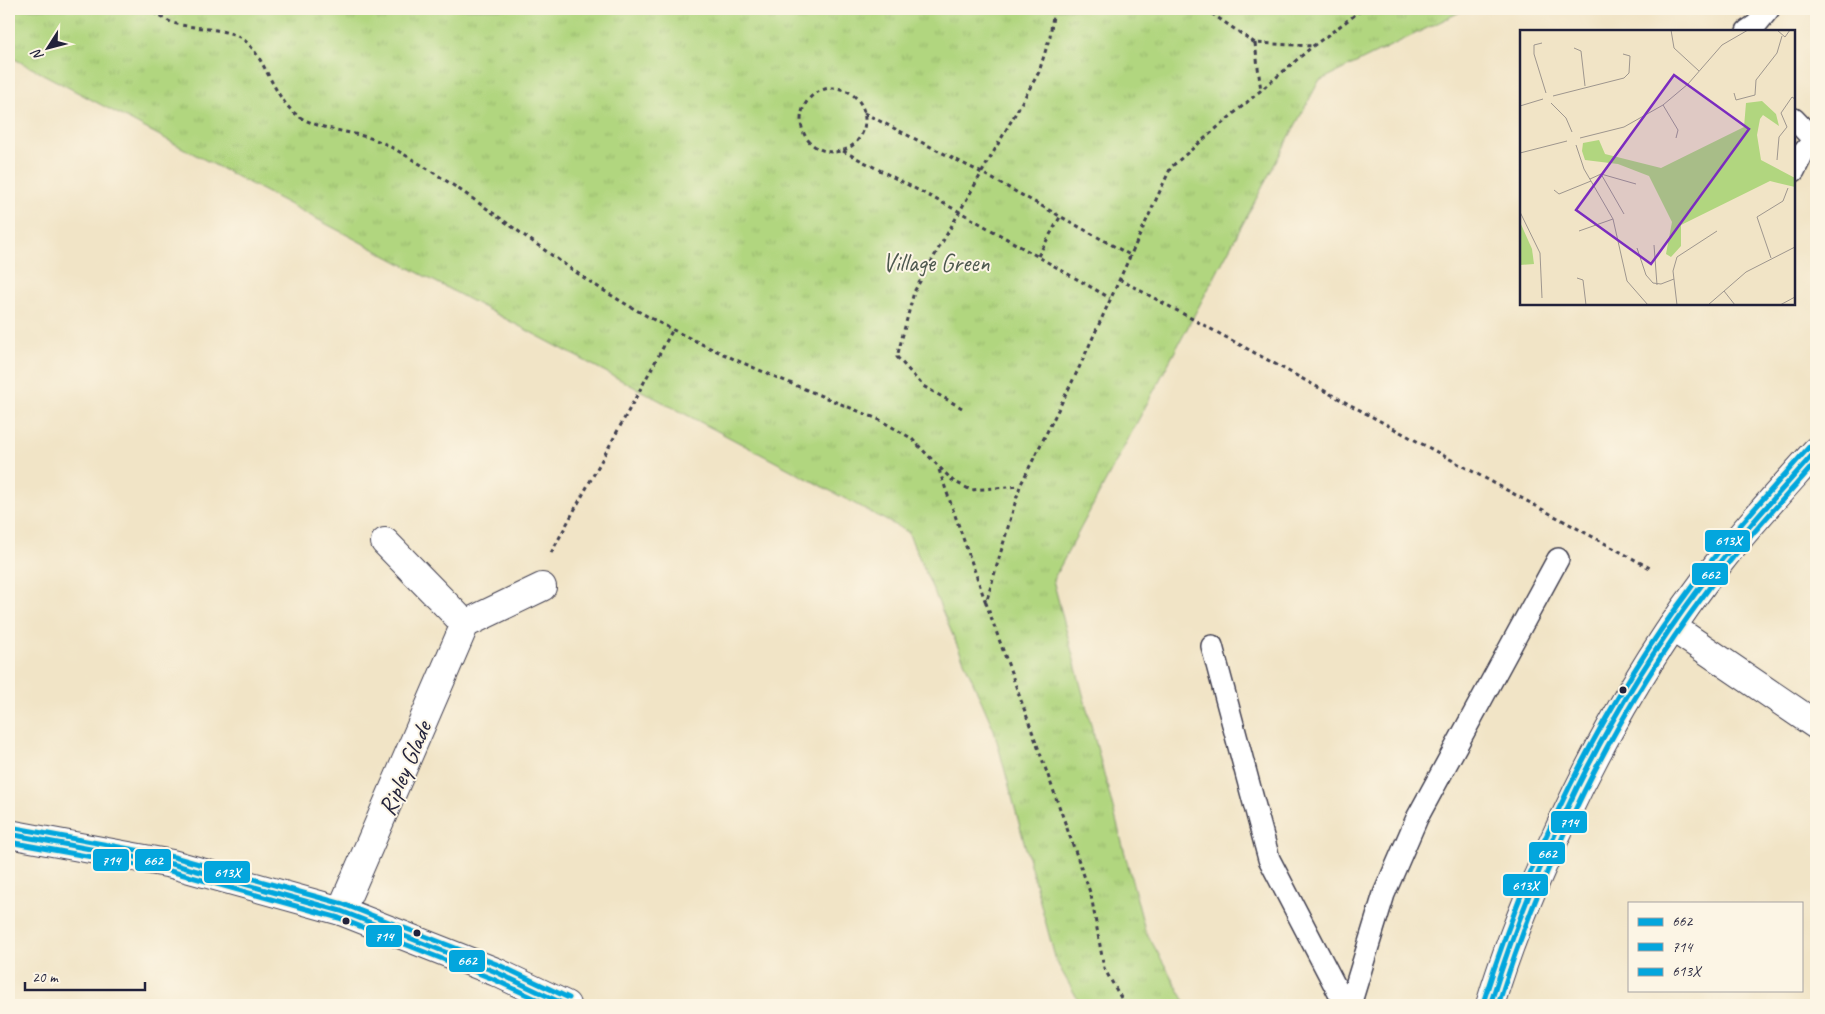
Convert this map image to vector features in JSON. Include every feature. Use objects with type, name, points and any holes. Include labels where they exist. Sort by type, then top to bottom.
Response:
[{"type":"street","points":[[1490,1005],[1531,889],[1596,751],[1632,688],[1672,627],[1727,552],[1816,451]]},
{"type":"street","points":[[385,542],[465,624],[542,587]]},
{"type":"street","name":"Ripley Glade","points":[[341,911],[465,624]]},
{"type":"street","points":[[1672,627],[1816,725]]},
{"type":"street","points":[[9,834],[172,864],[341,911],[496,972],[566,1005]]},
{"type":"lane","points":[[1748,30],[1756,25],[1769,9]]},
{"type":"lane","points":[[1795,120],[1815,138],[1803,153],[1795,169]]},
{"type":"lane","points":[[1350,1005],[1384,894],[1417,818],[1558,559]]},
{"type":"lane","points":[[1212,646],[1269,858],[1345,1005]]},
{"type":"path","points":[[146,9],[173,22],[244,39],[259,59],[269,80],[285,102],[302,118],[329,128],[366,135],[388,145],[505,219],[589,281],[672,331],[880,420],[911,438],[953,481],[971,490],[1020,486]]},
{"type":"path","points":[[962,408],[923,386],[897,357],[914,292],[1039,72],[1050,36],[1054,9]]},
{"type":"path","points":[[1206,9],[1255,43],[1313,46]]},
{"type":"path","points":[[986,603],[1020,486],[1075,378],[1118,279],[1171,167],[1313,46],[1363,9]]},
{"type":"path","points":[[1255,43],[1261,91]]},
{"type":"path","points":[[832,88],[843,90],[860,103],[864,113],[865,123],[858,140],[843,150],[832,152],[821,150],[805,136],[801,115],[805,104],[821,90],[832,88]]},
{"type":"path","points":[[864,113],[982,173],[1130,255]]},
{"type":"path","points":[[843,150],[960,212],[1110,298]]},
{"type":"path","points":[[1038,256],[1060,217]]},
{"type":"path","points":[[1118,279],[1650,568]]},
{"type":"path","points":[[542,587],[548,556],[672,331]]},
{"type":"path","points":[[938,467],[1091,895],[1104,968],[1125,1005]]},
{"type":"green space","name":"Village Green","points":[[9,9],[1466,9],[1319,81],[1053,580],[1145,930],[1187,1005],[1081,1005],[1056,961],[994,730],[908,532],[9,56]]},
{"type":"transit line","name":"613X","points":[[1483,1003],[1501,948],[1545,838],[1570,785],[1627,682],[1659,632],[1693,585],[1750,514],[1810,446]]},
{"type":"transit line","name":"662","points":[[1490,1005],[1508,950],[1552,842],[1577,788],[1633,686],[1665,637],[1712,572],[1816,451]]},
{"type":"transit line","name":"714","points":[[1498,1005],[1516,951],[1559,844],[1584,791],[1640,690],[1671,642],[1717,578],[1816,462]]},
{"type":"transit line","name":"613X","points":[[10,827],[174,857],[343,904],[499,965],[569,998]]},
{"type":"transit line","name":"662","points":[[9,834],[172,864],[341,911],[496,972],[566,1005]]},
{"type":"transit line","name":"714","points":[[9,842],[170,871],[339,918],[493,979],[549,1005]]}]
